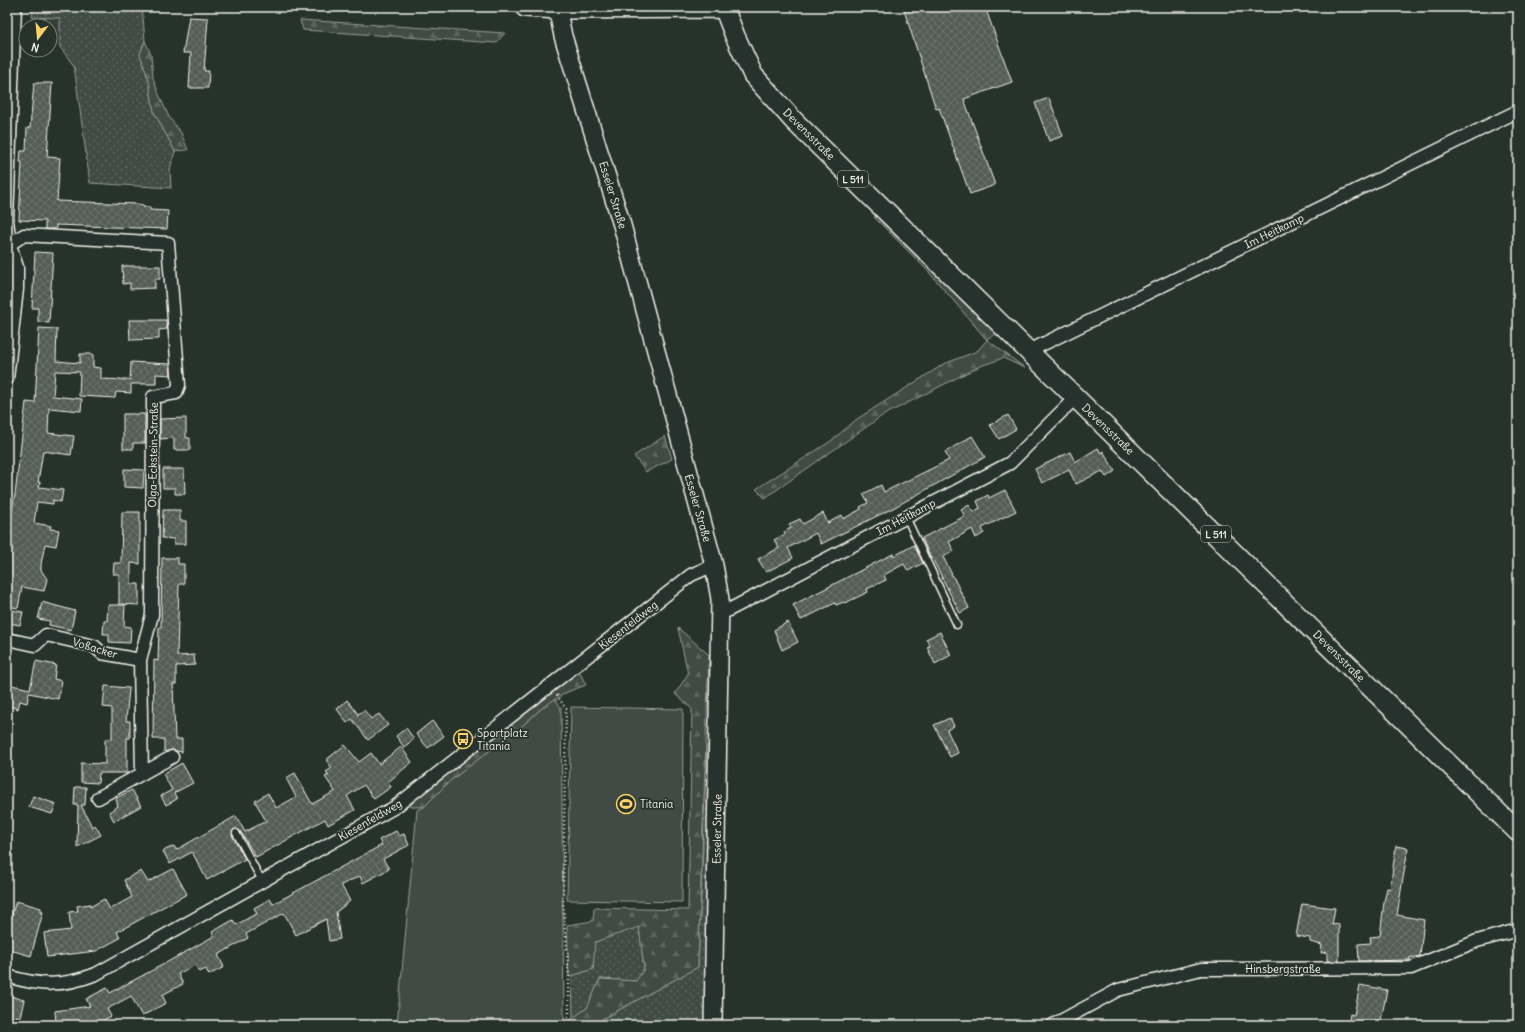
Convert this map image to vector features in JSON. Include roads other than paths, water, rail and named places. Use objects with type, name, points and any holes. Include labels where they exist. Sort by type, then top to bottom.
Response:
[{"type":"main road","name":"L 511","points":[[525,7],[726,7]]},
{"type":"main road","name":"Devensstraße","points":[[726,7],[734,36],[753,75],[800,126],[1518,832]]},
{"type":"main road","name":"Esseler Straße","points":[[558,8],[563,36],[622,225],[714,565],[721,614],[713,1025]]},
{"type":"street","points":[[7,380],[17,289],[17,267],[8,245],[7,220],[15,7]]},
{"type":"street","name":"Im Heitkamp","points":[[1029,351],[1518,111]]},
{"type":"street","name":"Olga-Eckstein-Straße","points":[[8,245],[24,235],[168,243],[179,385],[176,393],[153,397],[152,614],[140,660],[142,774]]},
{"type":"street","name":"Im Heitkamp","points":[[721,614],[1010,462],[1075,398]]},
{"type":"street","name":"Kiesenfeldweg","points":[[7,976],[39,984],[58,985],[79,981],[96,974],[395,807],[691,575],[714,565]]},
{"type":"street","name":"Voßacker","points":[[7,639],[36,645],[46,635],[94,646],[102,652],[140,660]]},
{"type":"street","points":[[98,798],[172,757]]},
{"type":"street","name":"Hinsbergstraße","points":[[1053,1025],[1118,990],[1201,969],[1411,968],[1477,941],[1518,930]]},
{"type":"lane","points":[[906,517],[956,625]]},
{"type":"lane","points":[[236,833],[262,881]]},
{"type":"place","name":"Sportplatz Titania","points":[[463,739]]},
{"type":"place","name":"Titania","points":[[626,804]]}]
